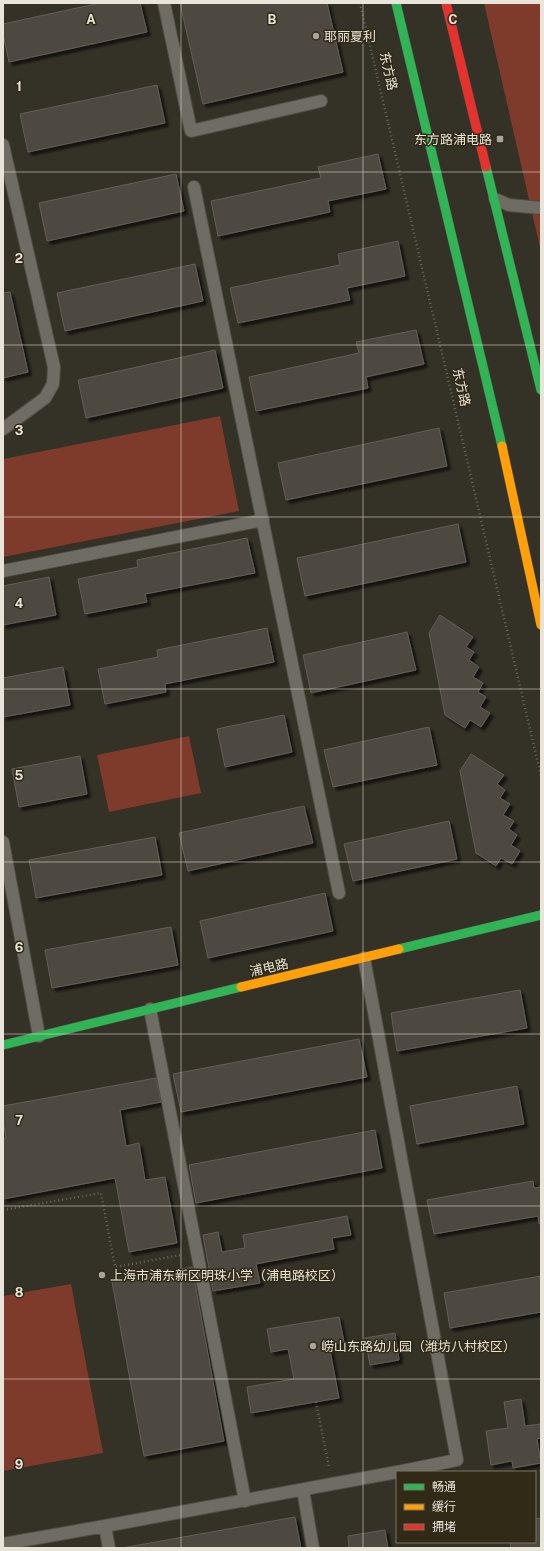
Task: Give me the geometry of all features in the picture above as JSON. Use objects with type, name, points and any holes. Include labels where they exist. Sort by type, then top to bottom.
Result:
[{"type":"main road","name":"东方路","points":[[396,3],[514,494],[541,625]]},
{"type":"main road","points":[[446,3],[541,390]]},
{"type":"main road","name":"浦电路","points":[[3,1045],[541,915]]},
{"type":"lane","points":[[164,3],[192,130],[321,101]]},
{"type":"lane","points":[[3,144],[54,367],[53,384],[44,398],[3,428]]},
{"type":"lane","points":[[194,187],[339,893]]},
{"type":"lane","points":[[494,199],[509,205],[541,208]]},
{"type":"lane","points":[[3,571],[263,520]]},
{"type":"lane","points":[[3,842],[39,1036]]},
{"type":"lane","points":[[364,958],[457,1460],[402,1471]]},
{"type":"lane","points":[[150,1009],[245,1501]]},
{"type":"lane","points":[[3,1544],[396,1472]]},
{"type":"lane","points":[[303,1490],[313,1548]]},
{"type":"lane","points":[[105,1526],[109,1548]]},
{"type":"path","name":"东方路","points":[[360,3],[541,776]]},
{"type":"path","points":[[3,1210],[101,1193],[115,1268],[197,1252]]},
{"type":"path","points":[[316,1402],[332,1485]]},
{"type":"shaded area","points":[[484,3],[541,3],[541,252]]},
{"type":"shaded area","points":[[220,416],[239,511],[3,557],[3,459]]},
{"type":"shaded area","points":[[189,736],[201,793],[109,812],[97,755]]},
{"type":"shaded area","points":[[71,1284],[103,1453],[3,1471],[3,1296]]},
{"type":"building","points":[[100,3],[140,3],[147,32],[9,62],[3,34],[3,24]]},
{"type":"building","points":[[180,3],[327,3],[343,72],[203,104]]},
{"type":"building","points":[[157,85],[165,123],[28,152],[20,114]]},
{"type":"building","points":[[378,154],[386,189],[328,201],[330,212],[218,236],[211,201],[321,178],[318,167]]},
{"type":"building","points":[[176,174],[184,211],[47,241],[39,203]]},
{"type":"building","points":[[398,241],[405,276],[347,288],[350,300],[238,323],[230,288],[340,265],[338,254]]},
{"type":"building","points":[[195,264],[203,301],[65,331],[57,293]]},
{"type":"building","points":[[10,292],[28,372],[3,378],[3,293]]},
{"type":"building","points":[[416,330],[424,364],[366,377],[368,388],[256,411],[249,377],[359,353],[356,342]]},
{"type":"building","points":[[215,350],[223,388],[86,418],[78,380]]},
{"type":"building","points":[[439,428],[447,466],[286,500],[278,463]]},
{"type":"building","points":[[458,524],[466,562],[305,596],[297,558]]},
{"type":"building","points":[[247,538],[255,573],[145,594],[147,602],[85,614],[78,579],[138,567],[137,560]]},
{"type":"building","points":[[49,577],[56,615],[3,625],[3,586]]},
{"type":"building","points":[[440,615],[473,637],[466,647],[474,652],[469,660],[479,667],[473,677],[483,683],[478,692],[486,697],[480,707],[490,713],[481,727],[470,720],[465,728],[445,715],[429,633]]},
{"type":"building","points":[[267,628],[274,662],[165,684],[166,692],[105,704],[98,669],[158,657],[157,650]]},
{"type":"building","points":[[407,632],[416,670],[311,693],[303,655]]},
{"type":"building","points":[[63,667],[70,705],[3,717],[3,678]]},
{"type":"building","points":[[284,715],[292,752],[225,767],[217,729]]},
{"type":"building","points":[[429,727],[437,765],[333,787],[324,750]]},
{"type":"building","points":[[471,754],[504,775],[497,784],[505,790],[500,798],[510,804],[503,815],[514,821],[509,829],[517,835],[511,845],[520,851],[512,864],[501,858],[496,866],[476,853],[460,771]]},
{"type":"building","points":[[80,756],[87,794],[19,807],[12,769]]},
{"type":"building","points":[[304,806],[313,843],[188,871],[179,833]]},
{"type":"building","points":[[449,821],[457,859],[353,881],[344,844]]},
{"type":"building","points":[[155,837],[162,875],[36,898],[29,860]]},
{"type":"building","points":[[325,893],[333,931],[208,958],[200,921]]},
{"type":"building","points":[[171,927],[178,965],[52,988],[45,950]]},
{"type":"building","points":[[520,990],[527,1028],[397,1051],[391,1013]]},
{"type":"building","points":[[359,1039],[367,1077],[181,1112],[173,1074]]},
{"type":"building","points":[[156,1078],[161,1102],[120,1110],[126,1146],[139,1143],[145,1180],[165,1177],[177,1243],[129,1252],[115,1178],[3,1199],[3,1139],[6,1138],[3,1121],[3,1106]]},
{"type":"building","points":[[517,1086],[524,1124],[417,1144],[410,1106]]},
{"type":"building","points":[[375,1130],[382,1168],[196,1203],[189,1165]]},
{"type":"building","points":[[533,1181],[534,1188],[541,1187],[541,1223],[539,1224],[538,1216],[434,1234],[427,1200]]},
{"type":"building","points":[[347,1216],[351,1235],[332,1238],[334,1249],[256,1264],[260,1283],[213,1291],[203,1235],[218,1232],[222,1252],[245,1248],[243,1235]]},
{"type":"building","points":[[192,1267],[224,1441],[144,1456],[112,1282]]},
{"type":"building","points":[[541,1276],[541,1312],[450,1328],[444,1293]]},
{"type":"building","points":[[339,1317],[344,1342],[329,1345],[339,1398],[251,1413],[247,1387],[294,1379],[288,1349],[271,1352],[267,1329]]},
{"type":"building","points":[[395,1333],[399,1360],[370,1365],[365,1338]]},
{"type":"building","points":[[521,1399],[525,1426],[541,1424],[541,1438],[537,1439],[541,1463],[513,1468],[512,1461],[491,1465],[486,1431],[508,1428],[504,1402]]},
{"type":"building","points":[[295,1517],[301,1548],[122,1548]]},
{"type":"building","points":[[541,1518],[541,1548],[511,1548],[510,1543],[536,1543],[536,1519]]},
{"type":"building","points":[[385,1530],[388,1548],[344,1548],[349,1547],[348,1536]]},
{"type":"traffic: fast","points":[[396,3],[502,446]]},
{"type":"traffic: fast","points":[[486,167],[541,390]]},
{"type":"traffic: fast","points":[[399,949],[541,915]]},
{"type":"traffic: fast","points":[[3,1045],[241,987]]},
{"type":"traffic: slow","points":[[502,446],[541,625]]},
{"type":"traffic: slow","points":[[241,987],[399,949]]},
{"type":"traffic: jam","points":[[446,3],[486,167]]},
{"type":"place","name":"耶丽夏利","points":[[316,36]]},
{"type":"place","name":"东方路浦电路","points":[[500,139]]},
{"type":"place","name":"上海市浦东新区明珠小学（浦电路校区）","points":[[102,1275]]},
{"type":"place","name":"崂山东路幼儿园（潍坊八村校区）","points":[[313,1346]]}]
